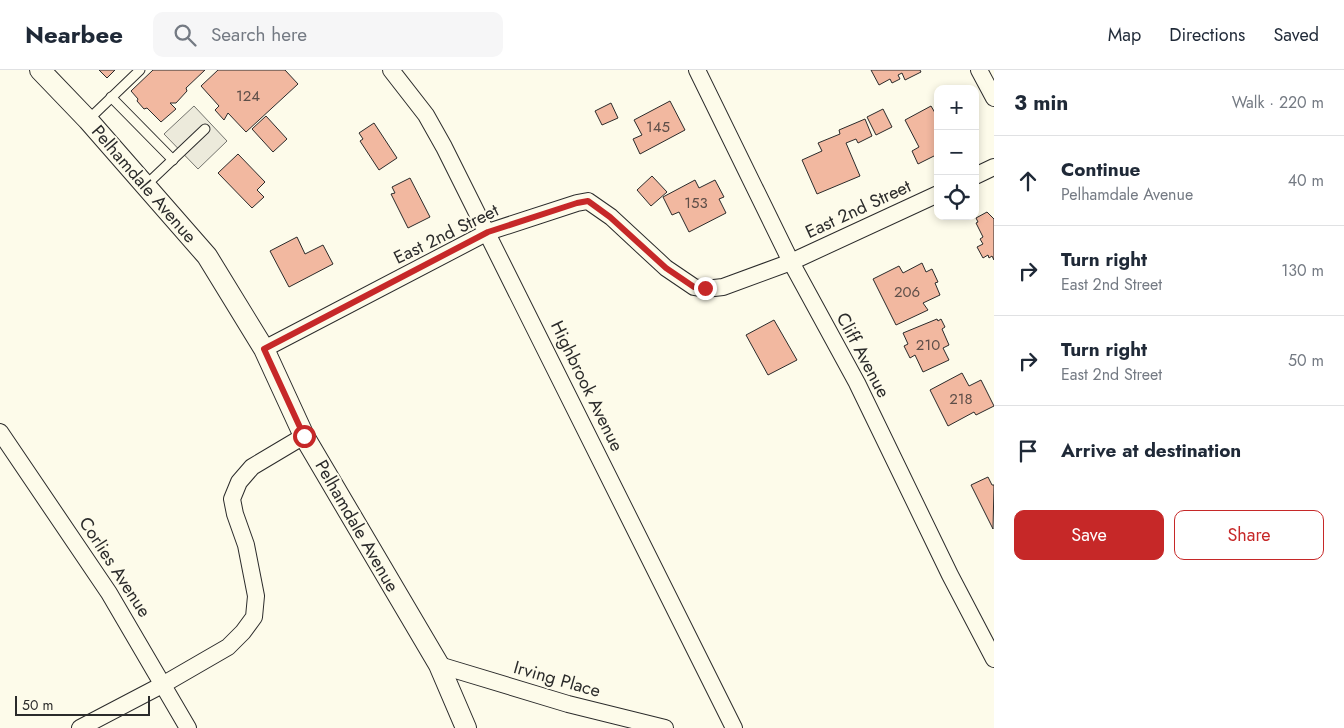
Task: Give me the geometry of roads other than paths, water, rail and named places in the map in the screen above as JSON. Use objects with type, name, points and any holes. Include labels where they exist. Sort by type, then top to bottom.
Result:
[{"type":"street","name":"Pelhamdale Avenue","points":[[40,70],[88,120],[207,256],[264,349],[304,436],[439,665],[466,728]]},
{"type":"street","name":"Highbrook Avenue","points":[[391,70],[426,115],[444,147],[734,728]]},
{"type":"street","name":"Cliff Avenue","points":[[697,70],[791,262],[857,384],[950,575],[994,659]]},
{"type":"street","points":[[979,70],[994,98]]},
{"type":"street","points":[[977,175],[994,166]]},
{"type":"street","name":"East 2nd Street","points":[[264,349],[488,232],[577,203],[588,201],[610,217],[666,268],[694,287],[705,288],[723,287],[791,262],[934,196]]},
{"type":"street","name":"Corlies Avenue","points":[[0,432],[109,593],[164,684],[188,728]]},
{"type":"street","points":[[80,728],[164,684],[228,647],[243,632],[254,617],[256,596],[246,545],[232,499],[239,482],[252,467],[304,436]]},
{"type":"street","name":"Irving Place","points":[[439,665],[568,704],[665,728]]},
{"type":"lane","points":[[88,120],[140,70]]},
{"type":"lane","points":[[111,98],[172,160]]},
{"type":"lane","points":[[145,186],[205,129]]}]
